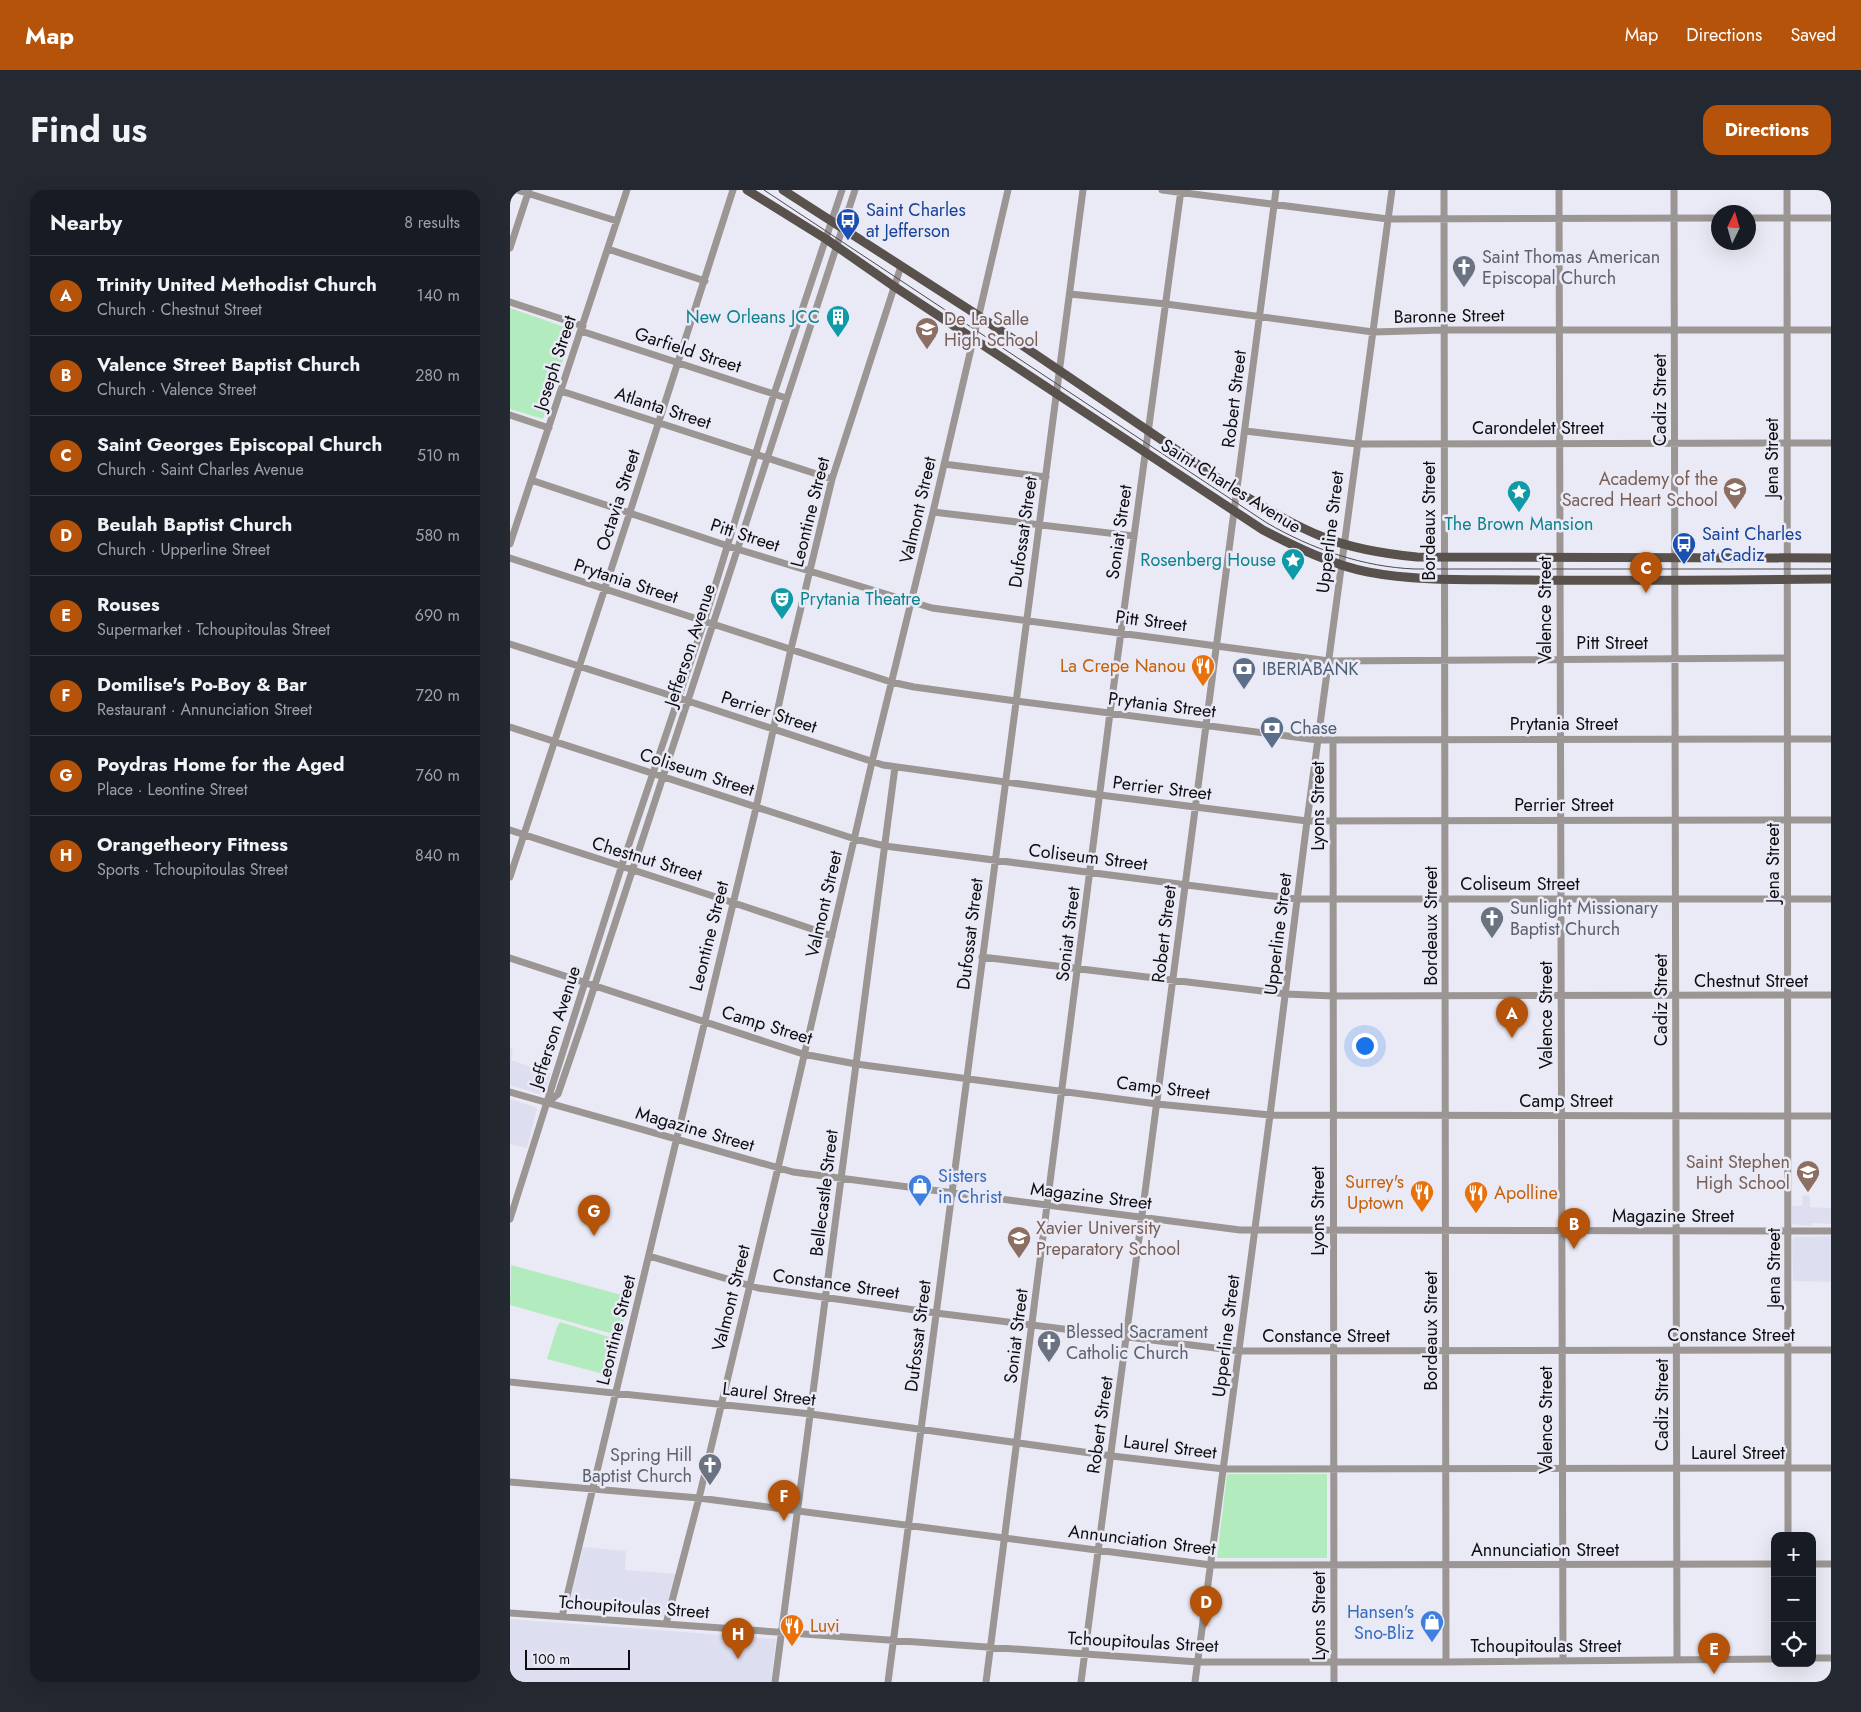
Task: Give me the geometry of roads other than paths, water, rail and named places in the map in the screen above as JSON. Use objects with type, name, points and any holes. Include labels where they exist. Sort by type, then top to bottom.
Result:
[{"type":"main road","name":"Saint Charles Avenue","points":[[747,190],[826,239],[895,287],[1235,511],[1285,541],[1341,565],[1369,572],[1444,579],[1831,579]]},
{"type":"main road","name":"Saint Charles Avenue","points":[[783,190],[979,316],[1237,491],[1323,538],[1393,555],[1444,558],[1831,558]]},
{"type":"street","points":[[517,190],[529,192],[617,222]]},
{"type":"street","name":"Joseph Street","points":[[510,544],[512,531],[549,428],[627,190]]},
{"type":"street","name":"Octavia Street","points":[[510,876],[630,512],[733,190]]},
{"type":"street","name":"Jefferson Avenue","points":[[510,1216],[622,866],[704,622],[774,394],[842,190]]},
{"type":"street","name":"Jefferson Avenue","points":[[547,1103],[558,1094],[595,984],[854,190]]},
{"type":"street","name":"Valmont Street","points":[[666,1624],[699,1498],[778,1168],[803,1054],[1008,190]]},
{"type":"street","name":"Dufossat Street","points":[[888,1682],[1083,190]]},
{"type":"street","points":[[1162,190],[1388,219],[1711,218]]},
{"type":"street","name":"Robert Street","points":[[1081,1682],[1276,190]]},
{"type":"street","name":"Upperline Street","points":[[1195,1682],[1286,994],[1296,899],[1392,190]]},
{"type":"street","name":"Bordeaux Street","points":[[1444,190],[1446,1662]]},
{"type":"street","name":"Valence Street","points":[[1559,190],[1562,1660]]},
{"type":"street","name":"Cadiz Street","points":[[1674,190],[1677,1660]]},
{"type":"street","name":"Jena Street","points":[[1787,190],[1788,1532]]},
{"type":"street","name":"Soniat Street","points":[[986,1682],[1110,713],[1180,191]]},
{"type":"street","points":[[510,248],[529,192]]},
{"type":"street","points":[[1756,218],[1831,218]]},
{"type":"street","points":[[608,249],[705,281]]},
{"type":"street","name":"Leontine Street","points":[[562,1617],[756,808],[832,479],[901,266]]},
{"type":"street","name":"Baronne Street","points":[[1070,294],[1166,304],[1373,332],[1444,330],[1831,330]]},
{"type":"street","name":"Garfield Street","points":[[510,302],[582,329],[786,398]]},
{"type":"street","name":"Atlanta Street","points":[[561,391],[766,458]]},
{"type":"street","points":[[510,415],[549,428]]},
{"type":"street","name":"Carondelet Street","points":[[1245,431],[1357,444],[1831,443]]},
{"type":"street","points":[[766,458],[832,479]]},
{"type":"street","points":[[944,464],[1046,477]]},
{"type":"street","name":"Pitt Street","points":[[531,480],[737,549],[932,608],[1329,661],[1787,658]]},
{"type":"street","points":[[933,512],[1134,536]]},
{"type":"street","name":"Prytania Street","points":[[510,558],[891,682],[1016,701],[1318,740],[1831,739]]},
{"type":"street","name":"Perrier Street","points":[[510,644],[774,728],[872,762],[895,767],[1100,795],[1307,821],[1831,820]]},
{"type":"street","name":"Coliseum Street","points":[[510,727],[855,839],[884,846],[1091,873],[1296,899],[1831,899]]},
{"type":"street","name":"Lyons Street","points":[[1333,740],[1334,1682]]},
{"type":"street","name":"Bellecastle Street","points":[[775,1682],[895,767]]},
{"type":"street","name":"Chestnut Street","points":[[510,830],[832,936]]},
{"type":"street","name":"Chestnut Street","points":[[982,957],[1286,994],[1333,996],[1831,996]]},
{"type":"street","name":"Camp Street","points":[[510,958],[595,984],[803,1054],[856,1064],[1157,1104],[1270,1115],[1831,1116]]},
{"type":"street","name":"Magazine Street","points":[[510,1092],[778,1168],[841,1179],[951,1194],[1254,1231],[1831,1231]]},
{"type":"street","name":"Constance Street","points":[[649,1256],[749,1286],[936,1313],[1239,1351],[1831,1350]]},
{"type":"street","name":"Laurel Street","points":[[510,1382],[811,1414],[1112,1456],[1224,1469],[1831,1468]]},
{"type":"street","name":"Annunciation Street","points":[[510,1482],[699,1498],[1211,1565],[1771,1564]]},
{"type":"street","points":[[1816,1564],[1831,1564]]},
{"type":"street","name":"Tchoupitoulas Street","points":[[510,1613],[1198,1662],[1446,1662],[1771,1658]]},
{"type":"street","points":[[1816,1658],[1831,1658]]},
{"type":"tram line","points":[[764,190],[1267,523],[1302,541],[1338,555],[1376,565],[1415,569],[1831,569]]},
{"type":"place","name":"Saint Charles at Jefferson","points":[[848,241]]},
{"type":"place","name":"Saint Thomas American Episcopal Church","points":[[1464,288]]},
{"type":"place","name":"New Orleans JCC","points":[[838,338]]},
{"type":"place","name":"De La Salle High School","points":[[927,350]]},
{"type":"place","name":"Academy of the Sacred Heart School","points":[[1735,510]]},
{"type":"place","name":"The Brown Mansion","points":[[1519,513]]},
{"type":"place","name":"Saint Charles at Cadiz","points":[[1684,565]]},
{"type":"place","name":"Rosenberg House","points":[[1293,581]]},
{"type":"place","name":"Saint Georges Episcopal Church","points":[[1646,593]]},
{"type":"place","name":"Prytania Theatre","points":[[782,620]]},
{"type":"place","name":"La Crepe Nanou","points":[[1203,687]]},
{"type":"place","name":"IBERIABANK","points":[[1244,690]]},
{"type":"place","name":"Chase","points":[[1272,749]]},
{"type":"place","name":"Sunlight Missionary Baptist Church","points":[[1492,939]]},
{"type":"place","name":"Trinity United Methodist Church","points":[[1512,1038]]},
{"type":"place","name":"Saint Stephen High School","points":[[1808,1193]]},
{"type":"place","name":"Sisters in Christ","points":[[920,1207]]},
{"type":"place","name":"Surrey's Uptown","points":[[1422,1213]]},
{"type":"place","name":"Apolline","points":[[1476,1214]]},
{"type":"place","name":"Poydras Home for the Aged","points":[[594,1236]]},
{"type":"place","name":"Valence Street Baptist Church","points":[[1574,1249]]},
{"type":"place","name":"Xavier University Preparatory School","points":[[1019,1259]]},
{"type":"place","name":"Blessed Sacrament Catholic Church","points":[[1049,1363]]},
{"type":"place","name":"Spring Hill Baptist Church","points":[[710,1486]]},
{"type":"place","name":"Domilise's Po-Boy & Bar","points":[[784,1521]]},
{"type":"place","name":"Beulah Baptist Church","points":[[1206,1627]]},
{"type":"place","name":"Hansen's Sno-Bliz","points":[[1432,1643]]},
{"type":"place","name":"Luvi","points":[[792,1647]]},
{"type":"place","name":"Orangetheory Fitness","points":[[738,1659]]},
{"type":"place","name":"Rouses","points":[[1714,1674]]}]
